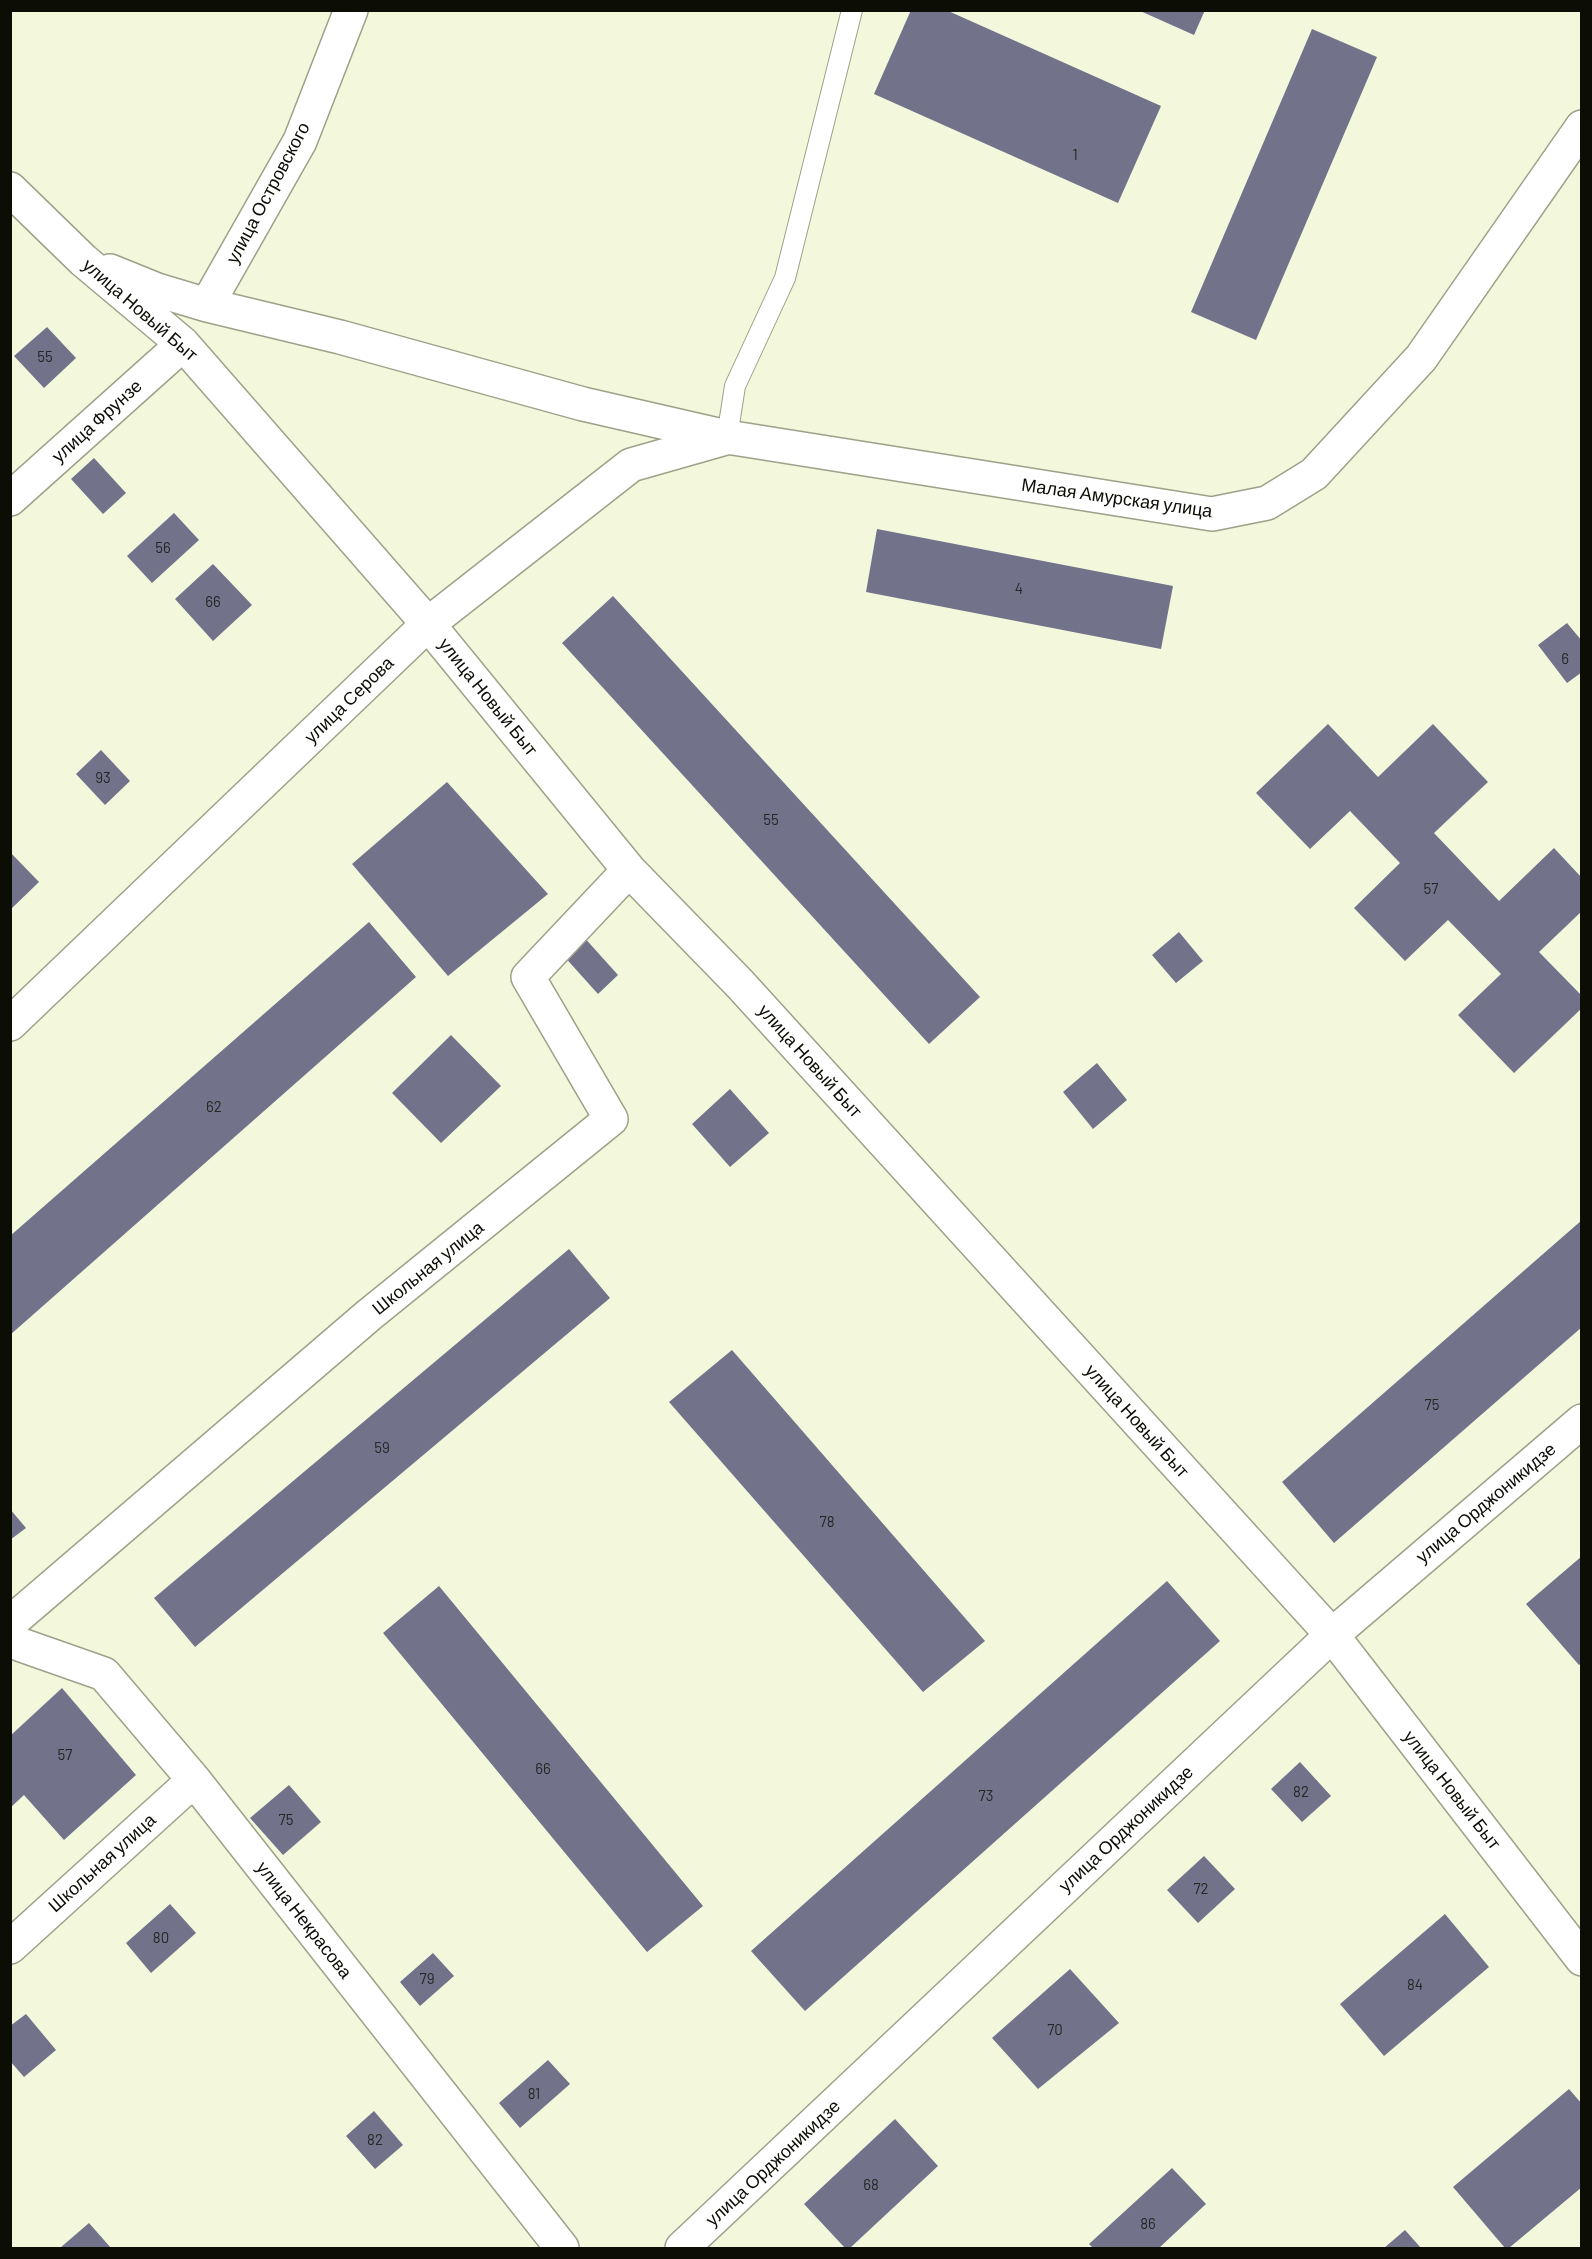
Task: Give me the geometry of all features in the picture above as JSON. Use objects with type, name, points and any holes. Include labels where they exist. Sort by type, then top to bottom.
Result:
[{"type":"street","name":"улица Островского","points":[[207,305],[300,141],[351,10]]},
{"type":"street","name":"Малая Амурская улица","points":[[83,260],[157,290],[207,305],[340,337],[583,404],[727,438],[1212,514],[1267,503],[1314,474],[1421,358],[1581,127]]},
{"type":"street","name":"улица Новый Быт","points":[[10,189],[83,260],[183,344],[428,624],[629,870],[740,984],[1332,1635],[1581,1959]]},
{"type":"street","name":"улица Фрунзе","points":[[10,499],[183,344]]},
{"type":"street","name":"улица Серова","points":[[10,1024],[428,624],[632,465],[727,438]]},
{"type":"street","name":"Школьная улица","points":[[10,1623],[369,1315],[611,1119],[528,977],[629,870]]},
{"type":"street","name":"улица Орджоникидзе","points":[[682,2248],[1332,1635],[1581,1422]]},
{"type":"street","name":"улица Некрасова","points":[[10,1641],[104,1674],[194,1780],[562,2248]]},
{"type":"street","name":"Школьная улица","points":[[10,1947],[194,1780]]},
{"type":"lane","points":[[727,438],[735,386],[785,279],[852,10]]},
{"type":"building","points":[[911,10],[946,10],[1161,106],[1118,203],[874,94]]},
{"type":"building","points":[[1138,10],[1205,10],[1194,35]]},
{"type":"building","points":[[1312,29],[1377,57],[1256,340],[1191,312]]},
{"type":"building","points":[[47,327],[76,358],[44,388],[14,356]]},
{"type":"building","points":[[94,458],[126,493],[103,514],[71,479]]},
{"type":"building","points":[[174,513],[199,540],[152,583],[127,556]]},
{"type":"building","points":[[877,529],[1173,586],[1161,649],[866,592]]},
{"type":"building","points":[[213,564],[252,605],[213,641],[175,599]]},
{"type":"building","points":[[613,596],[980,997],[929,1044],[562,643]]},
{"type":"building","points":[[1567,623],[1582,641],[1582,672],[1567,683],[1538,645]]},
{"type":"building","points":[[1328,724],[1378,777],[1433,724],[1488,782],[1434,833],[1499,901],[1554,848],[1582,878],[1582,911],[1539,952],[1582,996],[1582,1008],[1514,1073],[1458,1015],[1501,974],[1448,920],[1405,961],[1354,908],[1400,863],[1350,811],[1310,849],[1256,793]]},
{"type":"building","points":[[101,750],[130,781],[105,805],[76,774]]},
{"type":"building","points":[[447,782],[548,894],[448,976],[352,864]]},
{"type":"building","points":[[10,852],[39,882],[10,910]]},
{"type":"building","points":[[369,922],[416,977],[10,1335],[10,1236]]},
{"type":"building","points":[[1179,932],[1203,961],[1176,983],[1152,955]]},
{"type":"building","points":[[582,935],[618,975],[598,994],[562,954]]},
{"type":"building","points":[[451,1035],[501,1086],[441,1143],[392,1093]]},
{"type":"building","points":[[1097,1063],[1127,1100],[1093,1129],[1063,1092]]},
{"type":"building","points":[[730,1089],[769,1133],[730,1167],[692,1124]]},
{"type":"building","points":[[1582,1220],[1582,1327],[1334,1543],[1282,1482]]},
{"type":"building","points":[[569,1249],[610,1298],[195,1647],[154,1598]]},
{"type":"building","points":[[732,1350],[985,1641],[923,1692],[669,1402]]},
{"type":"building","points":[[10,1509],[26,1528],[10,1540]]},
{"type":"building","points":[[1582,1556],[1582,1663],[1579,1665],[1526,1604]]},
{"type":"building","points":[[1167,1581],[1220,1641],[805,2011],[751,1951]]},
{"type":"building","points":[[439,1586],[703,1906],[647,1952],[383,1633]]},
{"type":"building","points":[[62,1688],[136,1775],[64,1840],[24,1795],[10,1808],[10,1736]]},
{"type":"building","points":[[1300,1762],[1331,1796],[1302,1822],[1271,1789]]},
{"type":"building","points":[[289,1785],[321,1822],[283,1855],[250,1818]]},
{"type":"building","points":[[1204,1856],[1235,1889],[1198,1923],[1167,1890]]},
{"type":"building","points":[[170,1904],[196,1933],[151,1973],[126,1943]]},
{"type":"building","points":[[1445,1914],[1489,1967],[1384,2056],[1340,2004]]},
{"type":"building","points":[[433,1953],[454,1976],[420,2006],[400,1982]]},
{"type":"building","points":[[1070,1969],[1119,2023],[1038,2089],[992,2038]]},
{"type":"building","points":[[26,2014],[56,2050],[24,2077],[10,2061],[10,2026]]},
{"type":"building","points":[[548,2060],[570,2084],[520,2128],[499,2103]]},
{"type":"building","points":[[1569,2089],[1582,2104],[1582,2187],[1509,2248],[1505,2248],[1453,2187]]},
{"type":"building","points":[[374,2111],[403,2145],[375,2169],[346,2136]]},
{"type":"building","points":[[895,2119],[938,2166],[850,2248],[845,2248],[804,2204]]},
{"type":"building","points":[[1172,2168],[1206,2204],[1159,2248],[1093,2248],[1089,2244]]},
{"type":"building","points":[[89,2223],[111,2248],[60,2248]]},
{"type":"building","points":[[1405,2230],[1421,2248],[1384,2248]]}]
